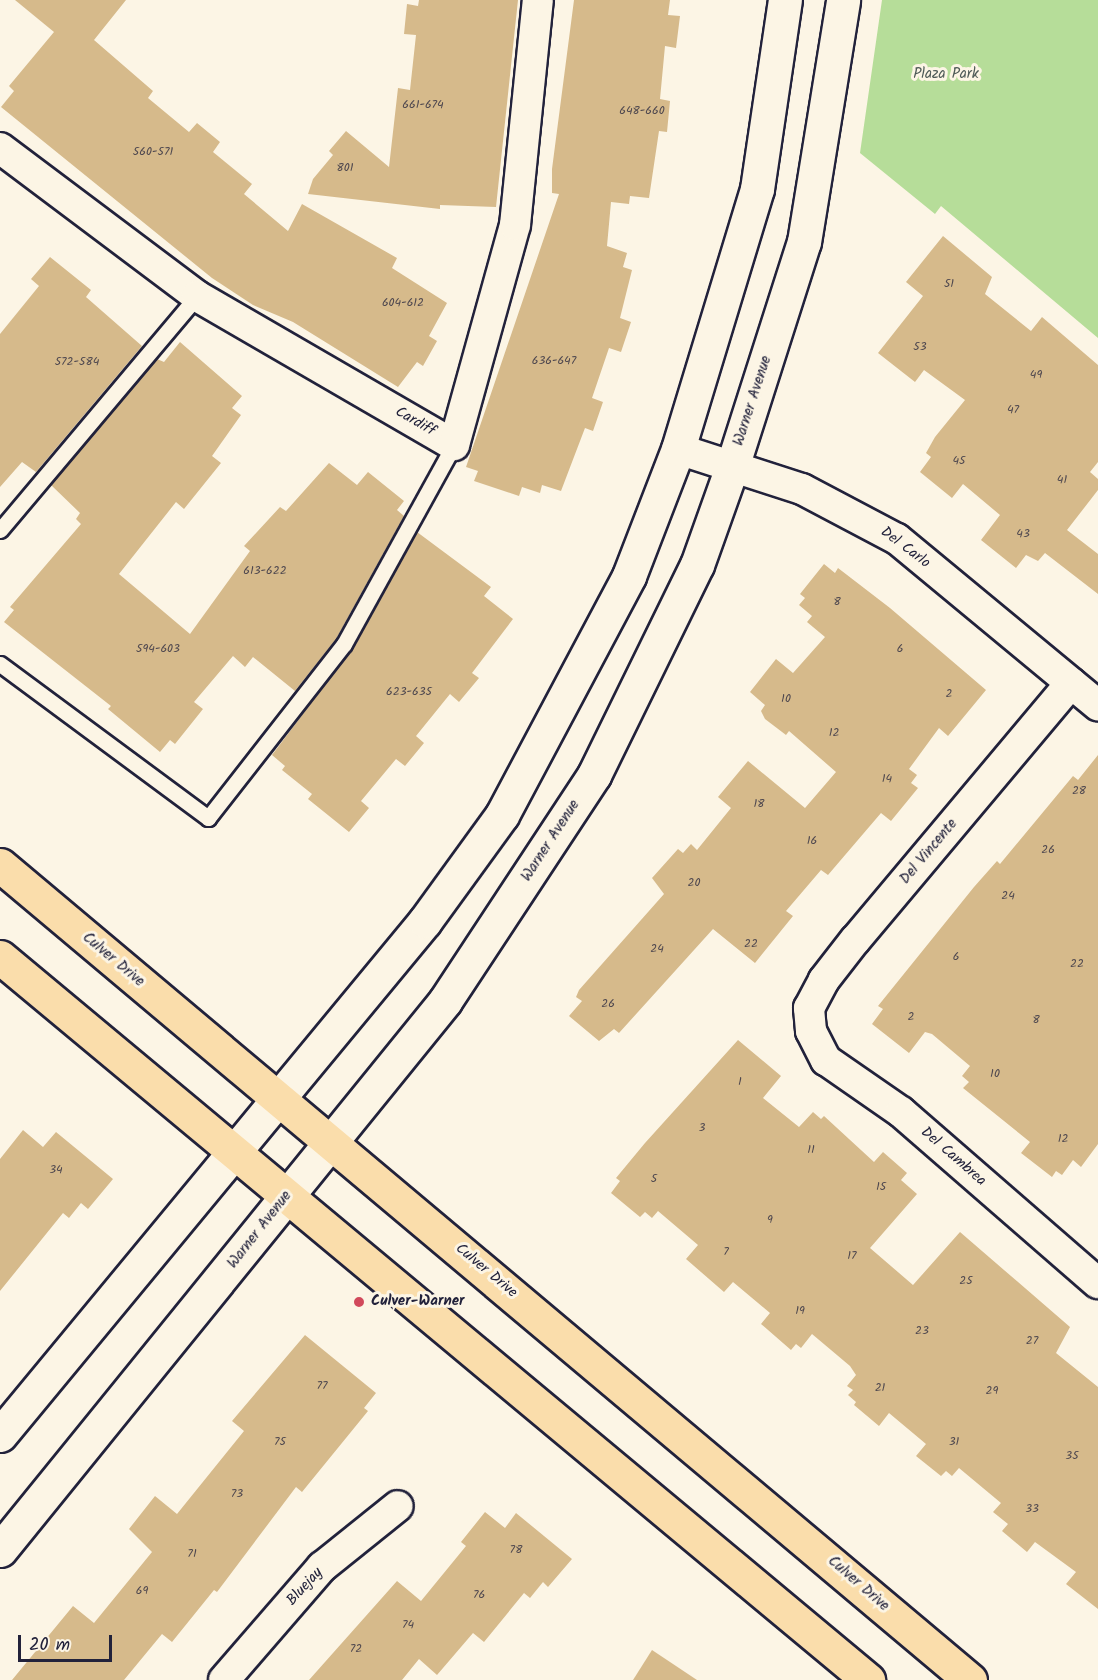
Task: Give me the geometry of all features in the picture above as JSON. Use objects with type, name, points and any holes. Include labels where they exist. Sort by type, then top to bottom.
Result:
[{"type":"main road","name":"Culver Drive","points":[[0,865],[970,1680]]},
{"type":"main road","points":[[0,957],[868,1680]]},
{"type":"street","name":"Cardiff","points":[[0,148],[197,296],[454,445],[515,225],[538,0]]},
{"type":"street","points":[[0,1435],[277,1096],[425,921],[502,815],[629,576],[678,448],[757,189],[785,0]]},
{"type":"street","name":"Warner Avenue","points":[[0,1550],[445,1001],[594,775],[697,565],[733,464],[804,242],[843,0]]},
{"type":"street","name":"Del Carlo","points":[[678,448],[733,464],[843,507],[897,538],[1098,705]]},
{"type":"street","name":"Del Vincente","points":[[811,1031],[809,1008],[824,980],[1071,683]]},
{"type":"street","name":"Del Cambrea","points":[[811,1031],[826,1060],[902,1112],[1098,1283]]},
{"type":"street","name":"Bluejay","points":[[224,1680],[322,1567],[398,1506]]},
{"type":"lane","points":[[0,530],[197,296]]},
{"type":"lane","points":[[0,664],[208,818],[344,644],[454,445]]},
{"type":"green space","name":"Plaza Park","points":[[882,0],[1098,0],[1098,338],[941,206],[935,214],[860,153]]},
{"type":"building","points":[[15,0],[126,0],[94,40],[153,91],[148,98],[189,132],[197,123],[220,142],[213,152],[252,184],[244,194],[288,231],[302,204],[397,258],[392,268],[447,303],[429,336],[437,341],[423,366],[417,362],[398,387],[293,322],[253,305],[212,278],[1,107],[14,91],[9,86],[54,32]]},
{"type":"building","points":[[419,0],[518,0],[496,207],[440,205],[440,209],[308,194],[313,179],[333,155],[329,151],[346,131],[389,167],[398,88],[410,90],[416,35],[404,34],[407,4],[418,6]]},
{"type":"building","points":[[574,0],[670,0],[668,15],[680,16],[676,48],[665,46],[660,99],[670,101],[667,132],[659,131],[649,198],[630,196],[629,204],[611,202],[607,246],[627,253],[623,267],[632,270],[620,318],[631,322],[621,352],[609,348],[592,398],[603,402],[593,431],[585,428],[561,491],[542,485],[540,493],[522,487],[519,496],[474,481],[478,471],[466,467],[559,194],[552,193],[552,169]]},
{"type":"building","points":[[943,236],[992,277],[985,294],[1031,331],[1042,317],[1098,365],[1098,462],[1090,472],[1098,479],[1098,490],[1067,530],[1098,554],[1098,594],[1045,553],[1038,561],[1026,555],[1016,568],[981,540],[1000,515],[963,484],[952,498],[920,472],[931,457],[926,453],[935,437],[965,400],[924,370],[915,382],[878,353],[923,296],[906,282]]},
{"type":"building","points":[[50,257],[91,290],[86,297],[142,346],[36,472],[22,462],[0,487],[0,334],[39,286],[31,279]]},
{"type":"building","points":[[180,342],[242,396],[232,408],[241,415],[212,456],[221,463],[184,509],[176,502],[119,574],[190,634],[250,551],[244,546],[280,507],[286,511],[329,463],[357,485],[368,472],[404,501],[397,510],[404,516],[336,639],[295,691],[253,657],[245,667],[233,656],[194,702],[203,709],[175,744],[170,740],[160,752],[108,709],[111,706],[4,622],[14,610],[10,607],[81,524],[76,519],[80,513],[51,485],[157,359],[164,362]]},
{"type":"building","points":[[417,532],[491,587],[484,596],[513,619],[472,673],[479,678],[459,702],[450,694],[416,736],[424,743],[405,766],[396,759],[361,801],[369,808],[349,832],[308,799],[312,794],[282,770],[285,766],[272,755],[352,649]]},
{"type":"building","points":[[824,564],[835,573],[838,568],[890,608],[986,690],[948,736],[939,728],[909,769],[917,775],[911,783],[918,788],[891,821],[881,813],[828,875],[821,870],[786,911],[793,916],[755,963],[713,929],[619,1033],[614,1029],[599,1041],[569,1016],[582,1001],[576,997],[579,990],[664,894],[652,878],[678,849],[683,853],[691,844],[697,850],[731,808],[718,797],[748,761],[805,808],[836,772],[789,731],[786,735],[765,719],[761,711],[765,705],[750,692],[776,659],[793,673],[825,637],[807,622],[812,616],[799,605],[805,598],[800,594]]},
{"type":"building","points":[[1098,755],[1098,1144],[1081,1167],[1073,1160],[1062,1175],[1056,1171],[1052,1177],[1021,1153],[1030,1142],[963,1088],[969,1082],[962,1076],[970,1066],[932,1034],[925,1032],[909,1053],[872,1024],[883,1009],[878,1006],[974,887],[997,861],[1000,864],[1073,776],[1078,780]]},
{"type":"building","points":[[738,1040],[781,1076],[763,1098],[799,1127],[813,1112],[821,1119],[824,1116],[874,1162],[883,1152],[907,1173],[901,1180],[917,1194],[870,1248],[913,1285],[960,1232],[1070,1327],[1056,1353],[1098,1387],[1098,1609],[1066,1584],[1076,1572],[1035,1542],[1027,1552],[1002,1531],[1008,1524],[993,1512],[1001,1503],[959,1468],[952,1476],[946,1471],[941,1476],[916,1456],[926,1444],[889,1413],[879,1426],[854,1405],[856,1402],[848,1395],[853,1390],[847,1386],[856,1375],[850,1366],[812,1334],[801,1348],[796,1344],[791,1350],[761,1324],[770,1313],[733,1282],[724,1292],[686,1259],[698,1245],[658,1211],[652,1218],[645,1212],[640,1217],[611,1193],[620,1181],[616,1178],[645,1143]]},
{"type":"building","points":[[23,1130],[43,1147],[56,1132],[113,1179],[88,1209],[81,1203],[69,1218],[63,1213],[0,1291],[0,1159]]},
{"type":"building","points":[[305,1335],[376,1393],[364,1408],[368,1411],[302,1492],[296,1487],[217,1592],[214,1590],[172,1642],[162,1634],[124,1680],[12,1680],[73,1606],[94,1623],[152,1552],[129,1529],[155,1496],[177,1514],[244,1431],[232,1421]]},
{"type":"building","points":[[485,1512],[505,1528],[516,1513],[572,1559],[548,1587],[543,1582],[530,1598],[524,1593],[484,1642],[473,1633],[437,1675],[419,1659],[402,1680],[309,1680],[397,1581],[421,1601],[466,1546],[461,1542]]},
{"type":"building","points":[[652,1650],[697,1680],[633,1680]]},
{"type":"place","name":"Culver-Warner","points":[[359,1302]]}]
